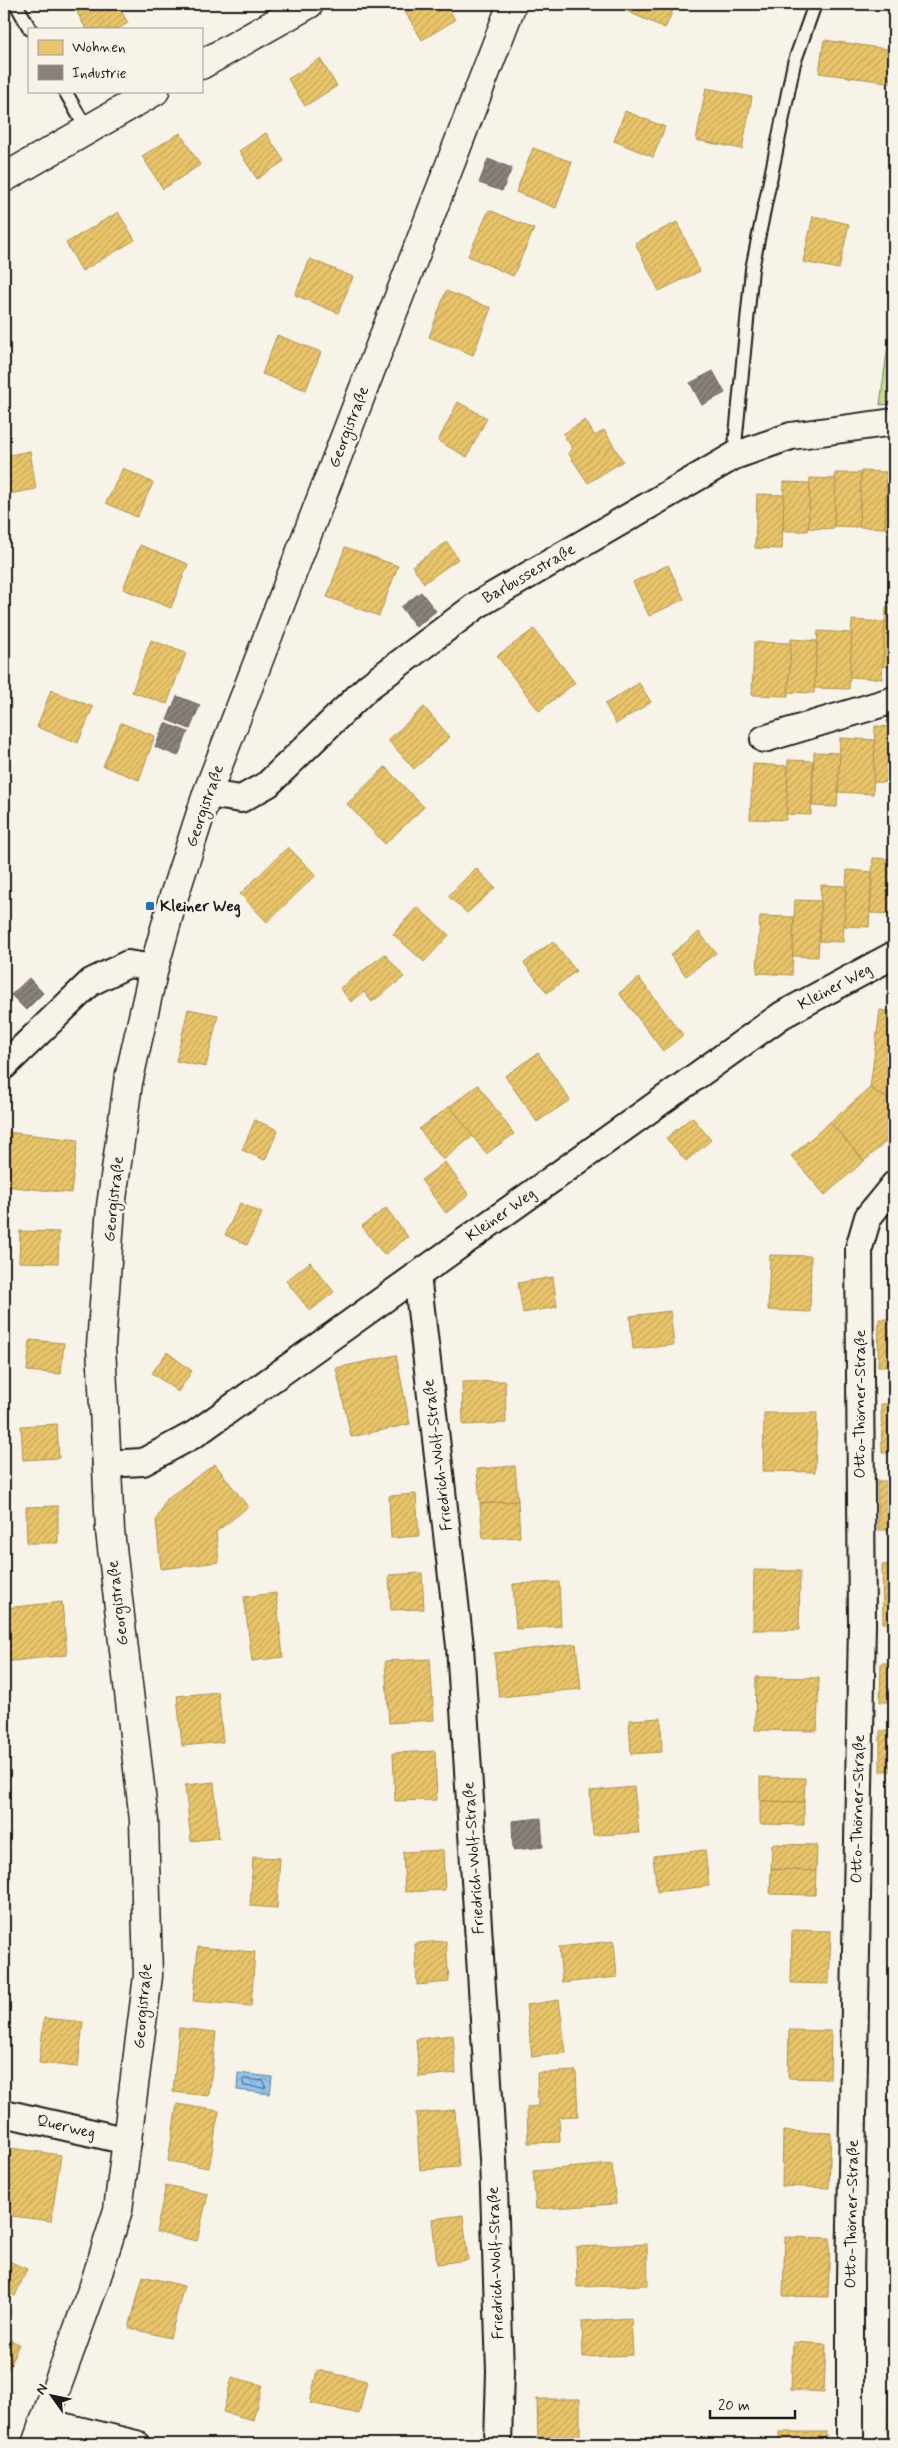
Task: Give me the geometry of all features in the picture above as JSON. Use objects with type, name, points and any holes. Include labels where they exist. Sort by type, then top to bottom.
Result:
[{"type":"street","points":[[202,64],[309,4]]},
{"type":"street","name":"Georgistraße","points":[[41,2433],[95,2282],[118,2210],[148,1976],[144,1820],[112,1550],[101,1346],[111,1206],[128,1083],[154,968],[174,896],[207,794],[512,4]]},
{"type":"street","points":[[4,178],[153,92]]},
{"type":"street","name":"Barbussestraße","points":[[207,794],[241,799],[268,784],[368,687],[477,605],[734,456],[791,436],[894,422]]},
{"type":"street","points":[[764,740],[894,700]]},
{"type":"street","name":"Kleiner Weg","points":[[106,1464],[143,1462],[194,1434],[782,1015],[894,955]]},
{"type":"street","points":[[4,1066],[92,982],[128,964],[154,968]]},
{"type":"street","name":"Otto-Thörner-Straße","points":[[850,2444],[851,2249],[862,1624],[859,1248],[868,1216],[894,1185]]},
{"type":"street","name":"Friedrich-Wolf-Straße","points":[[417,1274],[460,1646],[493,2159],[500,2370],[498,2444]]},
{"type":"street","name":"Querweg","points":[[4,2113],[128,2141]]},
{"type":"street","points":[[41,2433],[136,2444]]},
{"type":"lane","points":[[16,4],[29,28]]},
{"type":"lane","points":[[734,456],[752,269],[794,63],[815,4]]},
{"type":"lane","points":[[67,92],[87,130]]},
{"type":"green space","points":[[894,300],[894,404],[880,405]]},
{"type":"water","points":[[238,2073],[272,2077],[270,2094],[237,2090]]},
{"type":"building: Wohnen","points":[[87,4],[117,4],[128,23],[120,28],[85,28],[76,10]]},
{"type":"building: Wohnen","points":[[415,4],[446,4],[455,20],[422,40],[404,10]]},
{"type":"building: Wohnen","points":[[610,4],[676,4],[665,28]]},
{"type":"building: Wohnen","points":[[824,40],[894,50],[894,83],[819,73]]},
{"type":"building: Wohnen","points":[[320,59],[337,86],[305,106],[288,79]]},
{"type":"building: Wohnen","points":[[706,88],[752,97],[742,149],[696,140]]},
{"type":"building: Wohnen","points":[[625,111],[665,127],[653,157],[614,141]]},
{"type":"building: Wohnen","points":[[180,133],[200,165],[163,189],[142,156]]},
{"type":"building: Wohnen","points":[[266,133],[284,161],[257,179],[239,151]]},
{"type":"building: Wohnen","points":[[533,148],[572,162],[556,208],[516,192]]},
{"type":"building: Wohnen","points":[[489,210],[534,229],[513,276],[468,256]]},
{"type":"building: Wohnen","points":[[118,212],[135,240],[82,271],[66,243]]},
{"type":"building: Wohnen","points":[[813,216],[849,224],[839,269],[803,262]]},
{"type":"building: Wohnen","points":[[677,222],[700,271],[659,291],[635,243]]},
{"type":"building: Wohnen","points":[[310,259],[353,277],[338,313],[295,295]]},
{"type":"building: Wohnen","points":[[446,291],[491,308],[473,355],[429,337]]},
{"type":"building: Wohnen","points":[[277,335],[321,352],[306,390],[262,374]]},
{"type":"building: Wohnen","points":[[458,402],[487,418],[467,457],[438,441]]},
{"type":"building: Wohnen","points":[[585,420],[595,436],[604,430],[623,461],[588,483],[568,453],[573,449],[563,434]]},
{"type":"building: Wohnen","points":[[30,451],[36,489],[4,495],[4,456]]},
{"type":"building: Wohnen","points":[[123,468],[153,483],[137,517],[106,503]]},
{"type":"building: Wohnen","points":[[861,471],[887,472],[885,528],[859,527]]},
{"type":"building: Wohnen","points":[[887,472],[894,472],[894,528],[885,528]]},
{"type":"building: Wohnen","points":[[835,473],[861,473],[859,527],[834,526]]},
{"type":"building: Wohnen","points":[[810,478],[836,479],[834,529],[808,528]]},
{"type":"building: Wohnen","points":[[784,482],[810,483],[808,531],[783,531]]},
{"type":"building: Wohnen","points":[[757,494],[784,495],[782,549],[755,548]]},
{"type":"building: Wohnen","points":[[447,542],[458,559],[424,583],[412,566]]},
{"type":"building: Wohnen","points":[[140,545],[188,564],[171,608],[123,589]]},
{"type":"building: Wohnen","points":[[345,547],[398,566],[379,616],[327,597]]},
{"type":"building: Wohnen","points":[[668,565],[684,599],[649,616],[633,582]]},
{"type":"building: Wohnen","points":[[886,607],[894,608],[894,667],[882,666]]},
{"type":"building: Wohnen","points":[[852,620],[885,622],[882,679],[849,677]]},
{"type":"building: Wohnen","points":[[534,629],[575,683],[539,711],[497,656]]},
{"type":"building: Wohnen","points":[[818,631],[852,633],[849,689],[814,688]]},
{"type":"building: Wohnen","points":[[791,639],[817,641],[814,693],[788,692]]},
{"type":"building: Wohnen","points":[[151,640],[186,653],[167,704],[132,692]]},
{"type":"building: Wohnen","points":[[754,642],[791,643],[788,696],[752,695]]},
{"type":"building: Wohnen","points":[[639,683],[651,702],[616,724],[605,704]]},
{"type":"building: Wohnen","points":[[51,690],[93,707],[78,743],[37,727]]},
{"type":"building: Wohnen","points":[[424,707],[450,737],[414,769],[388,740]]},
{"type":"building: Wohnen","points":[[121,723],[155,736],[139,780],[103,766]]},
{"type":"building: Wohnen","points":[[875,726],[894,727],[894,783],[873,782]]},
{"type":"building: Wohnen","points":[[840,738],[875,740],[873,794],[838,792]]},
{"type":"building: Wohnen","points":[[814,752],[840,753],[837,807],[812,806]]},
{"type":"building: Wohnen","points":[[788,760],[813,761],[811,815],[786,814]]},
{"type":"building: Wohnen","points":[[753,764],[788,766],[786,820],[750,819]]},
{"type":"building: Wohnen","points":[[385,767],[424,807],[385,844],[347,804]]},
{"type":"building: Wohnen","points":[[288,847],[316,875],[267,922],[240,894]]},
{"type":"building: Wohnen","points":[[873,858],[894,859],[894,914],[870,913]]},
{"type":"building: Wohnen","points":[[476,868],[495,888],[467,913],[448,896]]},
{"type":"building: Wohnen","points":[[847,870],[872,872],[869,927],[844,926]]},
{"type":"building: Wohnen","points":[[821,885],[846,886],[843,942],[819,941]]},
{"type":"building: Wohnen","points":[[795,900],[821,901],[818,957],[792,956]]},
{"type":"building: Wohnen","points":[[417,907],[449,935],[424,962],[393,934]]},
{"type":"building: Wohnen","points":[[760,916],[794,917],[792,975],[757,973]]},
{"type":"building: Wohnen","points":[[699,932],[716,953],[686,976],[670,955]]},
{"type":"building: Wohnen","points":[[553,941],[576,971],[547,993],[524,963]]},
{"type":"building: Wohnen","points":[[385,954],[404,977],[372,1002],[364,992],[351,1002],[340,988]]},
{"type":"building: Wohnen","points":[[639,978],[683,1035],[663,1051],[619,993]]},
{"type":"building: Wohnen","points":[[188,1009],[218,1015],[206,1067],[176,1061]]},
{"type":"building: Wohnen","points":[[880,1010],[894,1012],[894,1103],[870,1088]]},
{"type":"building: Wohnen","points":[[538,1053],[570,1100],[537,1122],[505,1076]]},
{"type":"building: Wohnen","points":[[478,1085],[514,1134],[486,1154],[450,1106]]},
{"type":"building: Wohnen","points":[[870,1088],[894,1103],[894,1135],[864,1161],[830,1122]]},
{"type":"building: Wohnen","points":[[450,1106],[473,1136],[443,1160],[419,1129]]},
{"type":"building: Wohnen","points":[[692,1117],[711,1140],[686,1161],[666,1138]]},
{"type":"building: Wohnen","points":[[255,1120],[278,1130],[265,1160],[242,1150]]},
{"type":"building: Wohnen","points":[[830,1122],[864,1161],[825,1195],[791,1156]]},
{"type":"building: Wohnen","points":[[6,1132],[78,1140],[71,1193],[4,1186]]},
{"type":"building: Wohnen","points":[[445,1162],[469,1195],[446,1213],[421,1180]]},
{"type":"building: Wohnen","points":[[240,1203],[262,1213],[247,1245],[225,1235]]},
{"type":"building: Wohnen","points":[[386,1208],[408,1237],[384,1255],[362,1226]]},
{"type":"building: Wohnen","points":[[20,1231],[59,1232],[58,1263],[19,1262]]},
{"type":"building: Wohnen","points":[[770,1255],[811,1256],[810,1312],[768,1310]]},
{"type":"building: Wohnen","points":[[310,1262],[334,1292],[310,1311],[286,1281]]},
{"type":"building: Wohnen","points":[[553,1277],[557,1307],[523,1313],[518,1283]]},
{"type":"building: Wohnen","points":[[670,1311],[674,1345],[633,1349],[630,1316]]},
{"type":"building: Wohnen","points":[[879,1319],[894,1319],[894,1366],[878,1366]]},
{"type":"building: Wohnen","points":[[30,1340],[64,1343],[61,1374],[27,1371]]},
{"type":"building: Wohnen","points":[[167,1352],[192,1371],[178,1392],[152,1373]]},
{"type":"building: Wohnen","points":[[396,1355],[410,1424],[351,1437],[336,1368]]},
{"type":"building: Wohnen","points":[[505,1381],[506,1423],[463,1425],[462,1382]]},
{"type":"building: Wohnen","points":[[881,1404],[894,1404],[894,1453],[882,1453]]},
{"type":"building: Wohnen","points":[[764,1413],[817,1413],[815,1472],[763,1471]]},
{"type":"building: Wohnen","points":[[57,1424],[59,1458],[23,1460],[21,1426]]},
{"type":"building: Wohnen","points":[[215,1464],[248,1507],[216,1532],[219,1562],[161,1569],[156,1521],[166,1499]]},
{"type":"building: Wohnen","points":[[515,1466],[518,1501],[480,1504],[477,1469]]},
{"type":"building: Wohnen","points":[[877,1481],[894,1481],[894,1530],[878,1530]]},
{"type":"building: Wohnen","points":[[416,1494],[419,1536],[391,1538],[389,1496]]},
{"type":"building: Wohnen","points":[[518,1501],[520,1537],[483,1539],[480,1504]]},
{"type":"building: Wohnen","points":[[58,1506],[58,1543],[27,1543],[26,1507]]},
{"type":"building: Wohnen","points":[[894,1564],[894,1623],[883,1623],[882,1565]]},
{"type":"building: Wohnen","points":[[754,1570],[800,1571],[799,1630],[753,1630]]},
{"type":"building: Wohnen","points":[[422,1573],[424,1609],[391,1610],[389,1575]]},
{"type":"building: Wohnen","points":[[559,1582],[561,1626],[516,1629],[513,1584]]},
{"type":"building: Wohnen","points":[[276,1593],[283,1657],[252,1661],[244,1597]]},
{"type":"building: Wohnen","points":[[62,1602],[67,1655],[4,1662],[4,1608]]},
{"type":"building: Wohnen","points":[[576,1644],[581,1689],[499,1697],[494,1653]]},
{"type":"building: Wohnen","points":[[430,1659],[434,1720],[389,1723],[385,1661]]},
{"type":"building: Wohnen","points":[[881,1663],[894,1663],[894,1702],[880,1702]]},
{"type":"building: Wohnen","points":[[756,1677],[819,1678],[817,1731],[755,1730]]},
{"type":"building: Wohnen","points":[[218,1692],[223,1742],[182,1746],[177,1696]]},
{"type":"building: Wohnen","points":[[661,1718],[662,1752],[631,1754],[629,1720]]},
{"type":"building: Wohnen","points":[[880,1731],[894,1731],[894,1771],[880,1771]]},
{"type":"building: Wohnen","points":[[435,1751],[437,1800],[395,1801],[393,1753]]},
{"type":"building: Wohnen","points":[[760,1777],[805,1778],[804,1802],[760,1801]]},
{"type":"building: Wohnen","points":[[214,1782],[219,1838],[191,1841],[185,1785]]},
{"type":"building: Wohnen","points":[[634,1787],[639,1833],[593,1835],[590,1791]]},
{"type":"building: Wohnen","points":[[760,1801],[804,1802],[804,1825],[760,1824]]},
{"type":"building: Wohnen","points":[[772,1844],[817,1845],[816,1871],[771,1869]]},
{"type":"building: Wohnen","points":[[443,1850],[445,1890],[405,1892],[403,1852]]},
{"type":"building: Wohnen","points":[[705,1850],[709,1886],[657,1892],[653,1856]]},
{"type":"building: Wohnen","points":[[253,1857],[280,1858],[277,1908],[250,1906]]},
{"type":"building: Wohnen","points":[[771,1869],[816,1871],[815,1895],[770,1894]]},
{"type":"building: Wohnen","points":[[792,1930],[831,1931],[829,1984],[791,1983]]},
{"type":"building: Wohnen","points":[[446,1941],[449,1982],[417,1985],[415,1943]]},
{"type":"building: Wohnen","points":[[614,1941],[617,1977],[562,1983],[559,1947]]},
{"type":"building: Wohnen","points":[[198,1947],[255,1952],[251,2006],[193,2001]]},
{"type":"building: Wohnen","points":[[559,2000],[566,2053],[532,2057],[526,2005]]},
{"type":"building: Wohnen","points":[[892,2002],[894,2002],[894,2057],[890,2057]]},
{"type":"building: Wohnen","points":[[44,2018],[83,2022],[78,2067],[39,2063]]},
{"type":"building: Wohnen","points":[[179,2028],[216,2032],[209,2096],[173,2092]]},
{"type":"building: Wohnen","points":[[789,2030],[831,2031],[830,2079],[788,2078]]},
{"type":"building: Wohnen","points":[[453,2035],[456,2073],[419,2077],[416,2039]]},
{"type":"building: Wohnen","points":[[576,2071],[578,2116],[559,2117],[560,2142],[528,2143],[527,2107],[538,2106],[537,2073]]},
{"type":"building: Wohnen","points":[[177,2104],[219,2111],[209,2168],[168,2161]]},
{"type":"building: Wohnen","points":[[891,2107],[894,2107],[894,2171],[890,2171]]},
{"type":"building: Wohnen","points":[[455,2110],[459,2167],[420,2170],[416,2113]]},
{"type":"building: Wohnen","points":[[783,2131],[831,2133],[829,2188],[782,2186]]},
{"type":"building: Wohnen","points":[[4,2147],[61,2155],[51,2221],[4,2215]]},
{"type":"building: Wohnen","points":[[612,2164],[616,2204],[536,2209],[533,2171]]},
{"type":"building: Wohnen","points":[[166,2185],[208,2194],[197,2241],[156,2232]]},
{"type":"building: Wohnen","points":[[888,2204],[894,2204],[894,2262],[887,2262]]},
{"type":"building: Wohnen","points":[[463,2215],[468,2260],[437,2264],[432,2219]]},
{"type":"building: Wohnen","points":[[785,2237],[830,2238],[828,2297],[783,2296]]},
{"type":"building: Wohnen","points":[[647,2244],[648,2285],[577,2287],[576,2247]]},
{"type":"building: Wohnen","points":[[4,2259],[27,2269],[15,2296],[4,2291]]},
{"type":"building: Wohnen","points":[[143,2276],[184,2286],[170,2338],[129,2328]]},
{"type":"building: Wohnen","points":[[889,2306],[894,2307],[894,2351],[887,2351]]},
{"type":"building: Wohnen","points":[[631,2318],[633,2355],[583,2357],[582,2321]]},
{"type":"building: Wohnen","points":[[4,2337],[19,2344],[4,2378]]},
{"type":"building: Wohnen","points":[[793,2342],[826,2344],[824,2392],[791,2390]]},
{"type":"building: Wohnen","points":[[317,2370],[367,2381],[359,2414],[310,2403]]},
{"type":"building: Wohnen","points":[[232,2377],[262,2385],[253,2420],[223,2412]]},
{"type":"building: Wohnen","points":[[888,2391],[894,2391],[894,2433],[887,2433]]},
{"type":"building: Wohnen","points":[[537,2399],[580,2399],[580,2444],[538,2444]]},
{"type":"building: Wohnen","points":[[780,2432],[826,2432],[826,2444],[780,2444]]},
{"type":"building: Industrie","points":[[488,159],[512,168],[502,191],[479,183]]},
{"type":"building: Industrie","points":[[713,371],[725,393],[702,405],[690,383]]},
{"type":"building: Industrie","points":[[421,592],[436,611],[416,627],[401,607]]},
{"type":"building: Industrie","points":[[177,696],[200,705],[190,729],[167,720]]},
{"type":"building: Industrie","points":[[165,723],[188,732],[178,756],[155,747]]},
{"type":"building: Industrie","points":[[29,978],[43,993],[26,1010],[11,995]]},
{"type":"building: Industrie","points":[[541,1818],[543,1847],[513,1850],[512,1821]]},
{"type":"place","name":"Kleiner Weg","points":[[150,906]]}]
